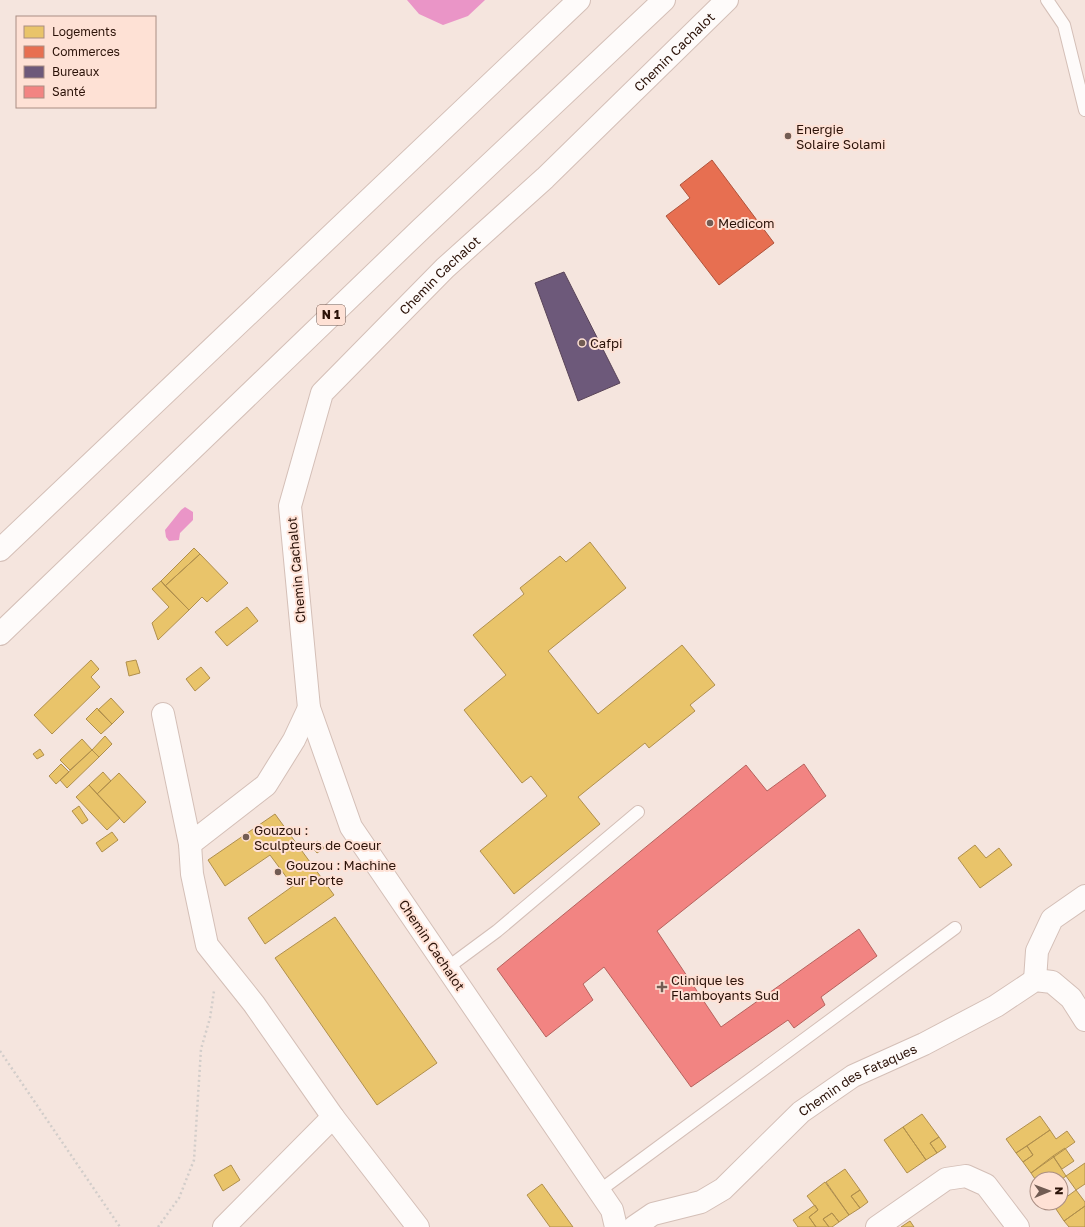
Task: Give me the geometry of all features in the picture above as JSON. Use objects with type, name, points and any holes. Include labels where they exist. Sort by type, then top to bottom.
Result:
[{"type":"main road","points":[[0,550],[579,0]]},
{"type":"main road","name":"N 1","points":[[0,634],[415,234],[664,0]]},
{"type":"main road","name":"Chemin Cachalot","points":[[616,1227],[612,1210],[351,827],[309,708],[290,506],[322,393],[445,268],[545,178],[727,0]]},
{"type":"main road","points":[[190,844],[266,785],[294,740],[309,708]]},
{"type":"main road","points":[[163,714],[190,844],[192,874],[207,945],[254,1004],[333,1117],[418,1227]]},
{"type":"main road","points":[[1085,896],[1052,919],[1037,952],[1035,980],[1052,982],[1071,998],[1085,1020]]},
{"type":"main road","name":"Chemin des Fataques","points":[[634,1227],[654,1214],[701,1202],[724,1189],[801,1112],[853,1076],[924,1044],[996,1006],[1035,980]]},
{"type":"main road","points":[[224,1227],[333,1117]]},
{"type":"main road","points":[[877,1227],[946,1179],[966,1176],[986,1185],[1018,1227]]},
{"type":"lane","points":[[1047,0],[1064,25],[1085,110]]},
{"type":"lane","points":[[447,968],[497,931],[638,812]]},
{"type":"lane","points":[[599,1192],[955,928]]},
{"type":"path","points":[[158,1227],[178,1198],[194,1160],[202,1049],[210,1018],[214,991],[213,984]]},
{"type":"path","points":[[0,1051],[120,1227]]},
{"type":"shaded area","points":[[407,0],[485,0],[468,16],[443,25],[419,14]]},
{"type":"shaded area","points":[[185,507],[193,512],[193,520],[180,533],[179,540],[169,541],[166,537],[165,530]]},
{"type":"building: Logements","points":[[590,542],[626,588],[548,651],[598,714],[682,645],[715,685],[690,705],[695,711],[649,748],[645,743],[578,797],[600,824],[514,894],[480,851],[547,796],[531,776],[522,783],[464,710],[506,675],[473,635],[524,594],[520,588],[560,556],[566,562]]},
{"type":"building: Logements","points":[[194,548],[200,554],[165,586],[161,581]]},
{"type":"building: Logements","points":[[200,554],[228,583],[207,602],[202,597],[189,610],[165,586]]},
{"type":"building: Logements","points":[[161,581],[189,610],[158,640],[152,623],[169,607],[152,589]]},
{"type":"building: Logements","points":[[247,607],[258,621],[227,646],[215,632]]},
{"type":"building: Logements","points":[[91,660],[99,669],[91,677],[100,687],[52,734],[34,715]]},
{"type":"building: Logements","points":[[136,660],[140,673],[129,676],[126,662]]},
{"type":"building: Logements","points":[[201,667],[210,678],[195,691],[186,679]]},
{"type":"building: Logements","points":[[111,698],[124,712],[112,724],[98,710]]},
{"type":"building: Logements","points":[[97,708],[112,724],[101,734],[86,719]]},
{"type":"building: Logements","points":[[105,736],[112,744],[99,757],[92,750]]},
{"type":"building: Logements","points":[[82,739],[92,750],[70,770],[60,760]]},
{"type":"building: Logements","points":[[40,749],[44,755],[37,759],[33,754]]},
{"type":"building: Logements","points":[[92,750],[99,757],[67,788],[60,780]]},
{"type":"building: Logements","points":[[61,764],[69,772],[56,784],[49,776]]},
{"type":"building: Logements","points":[[103,772],[111,781],[97,794],[89,785]]},
{"type":"building: Logements","points":[[119,773],[146,802],[124,823],[97,794]]},
{"type":"building: Logements","points":[[89,785],[120,818],[107,830],[76,797]]},
{"type":"building: Logements","points":[[79,806],[88,820],[82,824],[72,811]]},
{"type":"building: Logements","points":[[275,814],[334,895],[265,944],[248,918],[293,886],[270,855],[225,886],[208,860]]},
{"type":"building: Logements","points":[[112,832],[118,840],[102,852],[96,843]]},
{"type":"building: Logements","points":[[318,841],[324,848],[317,853],[311,846]]},
{"type":"building: Logements","points":[[975,845],[986,858],[999,848],[1012,865],[980,888],[958,858]]},
{"type":"building: Logements","points":[[335,917],[437,1063],[377,1105],[275,958]]},
{"type":"building: Logements","points":[[922,1114],[939,1137],[930,1143],[937,1153],[926,1160],[903,1127]]},
{"type":"building: Logements","points":[[1040,1116],[1050,1130],[1016,1153],[1006,1139]]},
{"type":"building: Logements","points":[[903,1127],[926,1160],[907,1173],[884,1140]]},
{"type":"building: Logements","points":[[1050,1130],[1056,1139],[1067,1131],[1075,1142],[1034,1171],[1030,1171],[1023,1162],[1033,1155],[1027,1146]]},
{"type":"building: Logements","points":[[939,1137],[946,1147],[937,1153],[930,1143]]},
{"type":"building: Logements","points":[[1027,1146],[1033,1155],[1023,1162],[1016,1153]]},
{"type":"building: Logements","points":[[1065,1148],[1074,1161],[1062,1169],[1053,1156]]},
{"type":"building: Logements","points":[[1053,1156],[1063,1171],[1034,1171]]},
{"type":"building: Logements","points":[[1085,1163],[1085,1184],[1076,1190],[1069,1180],[1069,1174]]},
{"type":"building: Logements","points":[[231,1165],[240,1180],[223,1191],[214,1175]]},
{"type":"building: Logements","points":[[845,1169],[860,1190],[851,1196],[860,1208],[849,1215],[826,1182]]},
{"type":"building: Logements","points":[[825,1182],[849,1215],[839,1222],[832,1213],[823,1219],[829,1227],[816,1227],[809,1217],[818,1210],[807,1196]]},
{"type":"building: Logements","points":[[542,1184],[573,1227],[550,1227],[527,1195]]},
{"type":"building: Logements","points":[[860,1190],[868,1202],[860,1208],[851,1196]]},
{"type":"building: Logements","points":[[1076,1190],[1085,1202],[1085,1206],[1064,1221],[1057,1211],[1069,1211],[1069,1195]]},
{"type":"building: Logements","points":[[815,1205],[818,1210],[809,1217],[816,1227],[798,1227],[793,1220]]},
{"type":"building: Logements","points":[[1085,1206],[1085,1227],[1069,1227],[1064,1221]]},
{"type":"building: Logements","points":[[832,1213],[839,1222],[832,1227],[829,1227],[823,1219]]},
{"type":"building: Logements","points":[[910,1221],[914,1227],[901,1227]]},
{"type":"building: Commerces","points":[[712,160],[774,243],[719,285],[666,216],[690,198],[680,185]]},
{"type":"building: Bureaux","points":[[564,272],[620,383],[578,401],[535,283]]},
{"type":"building: Santé","points":[[804,764],[826,796],[657,931],[721,1027],[859,929],[877,956],[821,997],[825,1005],[794,1028],[788,1020],[691,1087],[604,967],[583,984],[593,1000],[546,1037],[497,969],[746,765],[767,791]]},
{"type":"place","name":"Energie Solaire Solami","points":[[788,136]]},
{"type":"place","name":"Medicom","points":[[710,223]]},
{"type":"place","name":"Cafpi","points":[[582,343]]},
{"type":"place","name":"Gouzou : Sculpteurs de Coeur","points":[[246,837]]},
{"type":"place","name":"Gouzou : Machine sur Porte","points":[[278,872]]},
{"type":"place","name":"Clinique les Flamboyants Sud","points":[[662,987]]}]
